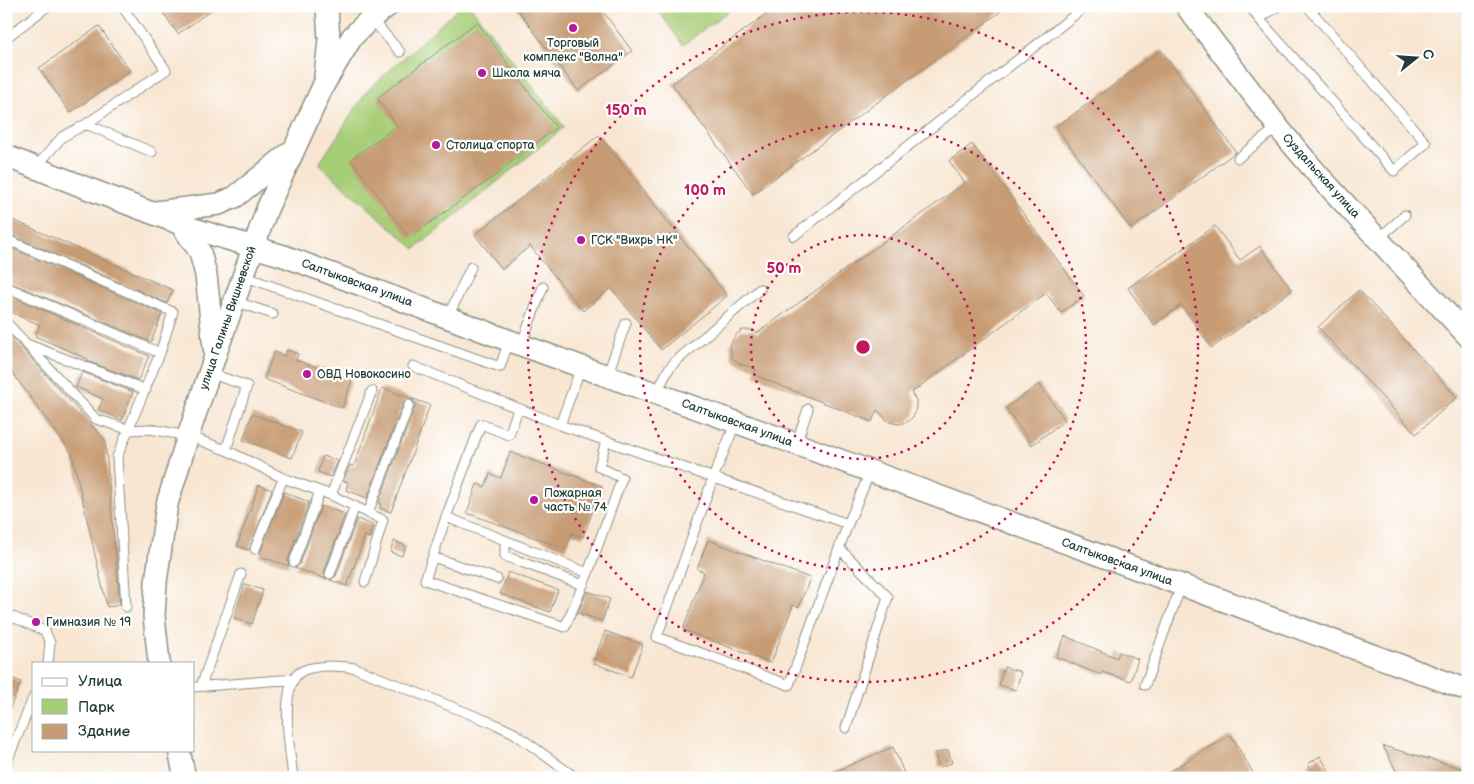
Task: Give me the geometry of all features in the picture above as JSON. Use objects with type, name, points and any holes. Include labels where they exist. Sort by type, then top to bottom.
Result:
[{"type":"street","points":[[324,84],[329,40],[327,6]]},
{"type":"street","name":"Суздальская улица","points":[[1186,6],[1278,127],[1320,177],[1468,336]]},
{"type":"street","name":"улица Галины Вишневской","points":[[159,662],[154,616],[156,574],[168,504],[188,436],[267,209],[324,84],[352,37],[374,10]]},
{"type":"street","points":[[152,213],[220,204],[234,197],[294,149]]},
{"type":"street","name":"Салтыковская улица","points":[[6,156],[180,224],[292,259],[580,367],[736,422],[1468,690]]},
{"type":"street","points":[[180,224],[200,252],[206,275],[212,364]]},
{"type":"street","points":[[179,752],[185,778]]},
{"type":"lane","points":[[31,6],[37,14]]},
{"type":"lane","points":[[6,38],[48,6]]},
{"type":"lane","points":[[794,236],[1086,6]]},
{"type":"lane","points":[[1250,6],[1394,171],[1426,143],[1307,6]]},
{"type":"lane","points":[[1260,19],[1278,6]]},
{"type":"lane","points":[[36,167],[62,137],[86,124],[166,70],[124,9]]},
{"type":"lane","points":[[374,10],[400,52]]},
{"type":"lane","points":[[86,124],[152,152]]},
{"type":"lane","points":[[1238,158],[1278,127]]},
{"type":"lane","points":[[1378,239],[1404,215]]},
{"type":"lane","points":[[6,239],[173,312],[146,390],[117,457],[126,606]]},
{"type":"lane","points":[[448,317],[471,267]]},
{"type":"lane","points":[[243,276],[500,368],[515,343],[542,287]]},
{"type":"lane","points":[[6,287],[160,353]]},
{"type":"lane","points":[[656,394],[674,362],[760,290]]},
{"type":"lane","points":[[234,301],[273,314]]},
{"type":"lane","points":[[6,322],[96,419],[130,430],[150,429],[188,436],[226,450],[282,478],[331,495],[383,520],[365,582]]},
{"type":"lane","points":[[607,376],[626,323]]},
{"type":"lane","points":[[27,344],[146,390]]},
{"type":"lane","points":[[212,364],[247,386],[226,450]]},
{"type":"lane","points":[[413,366],[560,425],[848,524]]},
{"type":"lane","points":[[560,425],[580,367]]},
{"type":"lane","points":[[331,495],[372,391]]},
{"type":"lane","points":[[368,513],[409,405]]},
{"type":"lane","points":[[518,409],[510,435],[481,424],[446,517],[426,580],[565,627],[588,573],[622,478],[599,467],[606,441]]},
{"type":"lane","points":[[796,444],[808,409]]},
{"type":"lane","points":[[736,422],[713,478],[658,637],[789,685],[848,524],[870,471]]},
{"type":"lane","points":[[256,549],[282,478]]},
{"type":"lane","points":[[294,562],[320,491]]},
{"type":"lane","points":[[330,574],[355,506]]},
{"type":"lane","points":[[446,517],[588,573]]},
{"type":"lane","points":[[505,540],[505,556],[583,585]]},
{"type":"lane","points":[[840,549],[888,597],[846,728]]},
{"type":"lane","points":[[433,557],[497,579]]},
{"type":"lane","points":[[241,574],[198,687],[293,679],[301,672],[319,667],[355,668],[514,733],[576,778]]},
{"type":"lane","points":[[1145,685],[1181,586]]},
{"type":"lane","points":[[6,614],[45,631],[50,643],[48,662]]},
{"type":"lane","points":[[293,679],[287,709],[293,778]]},
{"type":"lane","points":[[6,764],[32,701]]},
{"type":"green space","name":"Столица спорта","points":[[461,6],[470,6],[564,127],[415,249],[319,164],[367,91]]},
{"type":"green space","points":[[655,6],[735,6],[683,45]]},
{"type":"building","points":[[158,6],[217,6],[178,34]]},
{"type":"building","name":"Торговый комплекс \"Волна\"","points":[[515,6],[599,6],[632,51],[578,91]]},
{"type":"building","points":[[777,6],[1008,6],[753,194],[672,84]]},
{"type":"building","name":"Столица спорта","points":[[477,22],[556,128],[503,170],[409,238],[351,159],[397,126],[377,98]]},
{"type":"building","points":[[99,26],[130,71],[70,113],[39,68]]},
{"type":"building","points":[[1161,50],[1236,152],[1131,229],[1056,127]]},
{"type":"building","name":"ГСК \"Вихрь НК\"","points":[[599,135],[727,296],[661,350],[611,288],[583,311],[530,246],[502,269],[475,235]]},
{"type":"building","points":[[972,144],[1084,296],[1061,313],[1046,293],[911,393],[916,400],[914,416],[907,422],[898,424],[889,422],[877,410],[872,422],[754,375],[756,369],[740,364],[732,358],[730,345],[735,336],[742,330],[753,330],[757,333],[965,183],[949,161]]},
{"type":"building","points":[[6,217],[173,290],[167,303],[6,233]]},
{"type":"building","points":[[1215,226],[1240,260],[1260,246],[1292,290],[1212,348],[1181,305],[1154,325],[1128,288]]},
{"type":"building","points":[[6,246],[162,314],[151,342],[6,281]]},
{"type":"building","points":[[1359,290],[1457,397],[1416,434],[1318,327]]},
{"type":"building","points":[[6,294],[149,356],[138,380],[87,361],[88,359],[35,336],[40,325],[6,310]]},
{"type":"building","points":[[6,331],[105,440],[120,605],[107,607],[72,454],[6,364]]},
{"type":"building","points":[[287,350],[298,354],[296,360],[352,380],[342,408],[264,379],[274,352],[285,356]]},
{"type":"building","points":[[82,372],[133,392],[122,420],[98,410],[103,399],[76,387]]},
{"type":"building","points":[[1039,384],[1065,420],[1032,445],[1006,408]]},
{"type":"building","points":[[382,388],[430,405],[391,512],[380,508],[381,503],[379,502],[415,407],[412,399],[408,399],[403,403],[367,498],[346,490],[348,482],[343,481],[350,465],[354,466]]},
{"type":"building","points":[[252,414],[302,432],[292,458],[243,440]]},
{"type":"building","name":"Пожарная часть № 74","points":[[510,452],[602,486],[583,537],[572,533],[566,549],[467,513],[477,484],[485,487],[490,474],[501,478]]},
{"type":"building","points":[[323,456],[338,461],[331,477],[318,472]]},
{"type":"building","points":[[259,485],[272,490],[249,550],[237,546]]},
{"type":"building","points":[[284,492],[309,502],[288,560],[289,566],[259,556]]},
{"type":"building","points":[[321,506],[345,514],[324,572],[326,579],[295,568],[300,564]]},
{"type":"building","points":[[357,519],[373,525],[369,538],[365,536],[347,586],[330,580],[336,576]]},
{"type":"building","points":[[708,540],[810,578],[799,607],[793,605],[771,663],[683,630],[704,572],[697,569]]},
{"type":"building","points":[[394,541],[406,546],[402,556],[390,552]]},
{"type":"building","points":[[508,572],[558,590],[550,612],[500,594]]},
{"type":"building","points":[[245,584],[263,590],[252,624],[234,618]]},
{"type":"building","points":[[587,591],[610,599],[602,621],[578,613]]},
{"type":"building","points":[[605,631],[643,645],[631,677],[593,663]]},
{"type":"building","points":[[1065,636],[1117,658],[1119,652],[1138,659],[1131,681],[1102,672],[1101,675],[1056,657]]},
{"type":"building","points":[[1004,667],[1021,672],[1016,690],[999,685]]},
{"type":"building","points":[[6,676],[21,682],[6,718]]},
{"type":"building","points":[[1231,735],[1256,778],[1158,778]]},
{"type":"building","points":[[1383,746],[1468,770],[1468,778],[1400,778]]},
{"type":"building","points":[[893,747],[906,778],[819,778]]},
{"type":"building","points":[[948,750],[952,763],[939,767],[935,753]]},
{"type":"building","points":[[1320,756],[1333,778],[1316,778],[1308,764]]},
{"type":"place","name":"Торговый комплекс \"Волна\"","points":[[573,28]]},
{"type":"place","name":"Школа мяча","points":[[482,73]]},
{"type":"place","name":"Столица спорта","points":[[436,145]]},
{"type":"place","name":"ГСК \"Вихрь НК\"","points":[[581,240]]},
{"type":"place","name":"ОВД Новокосино","points":[[307,374]]},
{"type":"place","name":"Пожарная часть № 74","points":[[534,500]]},
{"type":"place","name":"Гимназия № 19","points":[[36,622]]}]
